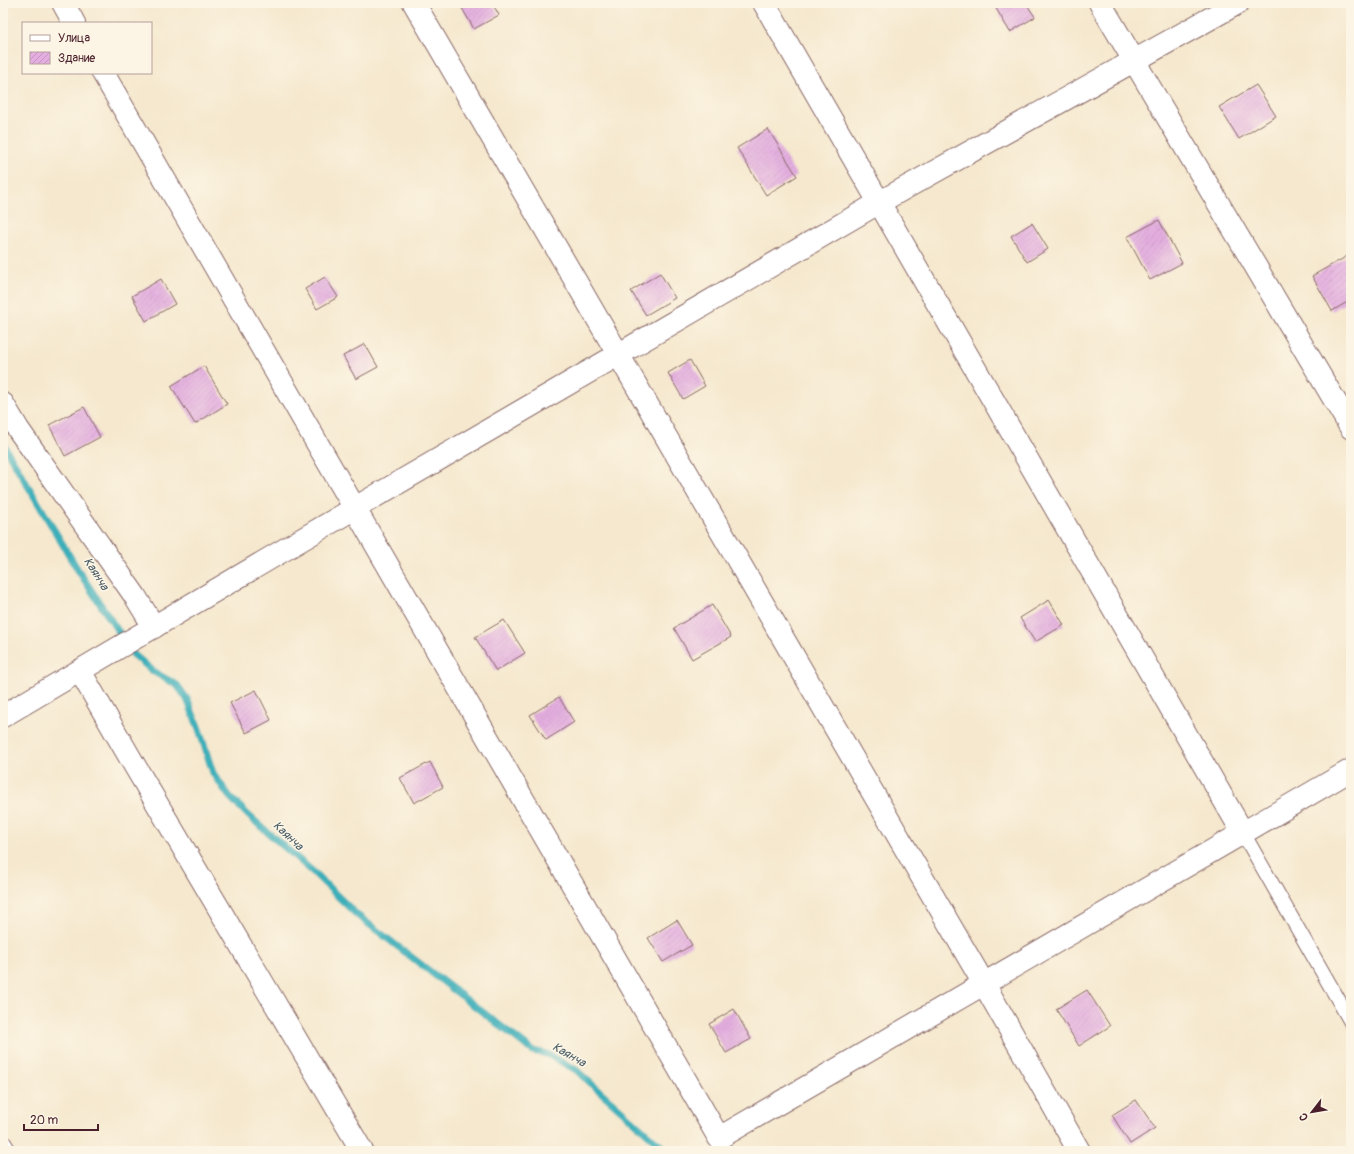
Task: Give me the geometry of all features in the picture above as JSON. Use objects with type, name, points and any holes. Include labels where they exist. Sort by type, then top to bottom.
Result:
[{"type":"street","points":[[63,3],[73,22]]},
{"type":"street","points":[[414,3],[984,984],[1079,1151]]},
{"type":"street","points":[[764,3],[1243,833]]},
{"type":"street","points":[[1100,3],[1351,428]]},
{"type":"street","points":[[3,716],[355,508],[619,356],[880,202],[1238,3]]},
{"type":"street","points":[[104,74],[719,1138],[1351,770]]},
{"type":"street","points":[[3,404],[18,429],[135,596],[154,627]]},
{"type":"street","points":[[80,671],[362,1151]]},
{"type":"lane","points":[[1243,833],[1351,1022]]},
{"type":"lane","points":[[3,1141],[9,1151]]},
{"type":"building","points":[[459,3],[492,3],[499,15],[474,29]]},
{"type":"building","points":[[998,3],[1026,3],[1035,17],[1010,32],[994,5]]},
{"type":"building","points":[[1256,85],[1276,116],[1239,139],[1219,107]]},
{"type":"building","points":[[768,129],[797,176],[766,195],[737,148]]},
{"type":"building","points":[[1159,220],[1182,263],[1150,280],[1127,237]]},
{"type":"building","points":[[1032,223],[1048,249],[1027,262],[1011,236]]},
{"type":"building","points":[[1351,254],[1351,300],[1332,311],[1312,276]]},
{"type":"building","points":[[660,273],[675,298],[646,315],[631,291]]},
{"type":"building","points":[[325,277],[338,297],[317,309],[305,289]]},
{"type":"building","points":[[161,279],[175,304],[146,321],[132,296]]},
{"type":"building","points":[[365,344],[378,367],[356,379],[343,356]]},
{"type":"building","points":[[690,360],[705,386],[683,399],[668,373]]},
{"type":"building","points":[[204,366],[227,404],[195,424],[171,386]]},
{"type":"building","points":[[84,407],[100,437],[65,456],[49,425]]},
{"type":"building","points":[[1049,600],[1064,625],[1035,642],[1020,618]]},
{"type":"building","points":[[712,605],[731,637],[692,659],[674,628]]},
{"type":"building","points":[[504,620],[525,653],[496,671],[475,637]]},
{"type":"building","points":[[256,690],[271,720],[246,733],[230,703]]},
{"type":"building","points":[[559,697],[574,722],[546,740],[530,715]]},
{"type":"building","points":[[430,762],[443,787],[414,803],[400,778]]},
{"type":"building","points":[[677,920],[692,945],[663,962],[648,938]]},
{"type":"building","points":[[1087,990],[1110,1026],[1079,1046],[1056,1009]]},
{"type":"building","points":[[734,1009],[751,1039],[726,1053],[709,1024]]},
{"type":"building","points":[[1136,1100],[1155,1128],[1130,1144],[1112,1115]]},
{"type":"waterway","name":"Каянча","points":[[3,444],[78,570],[133,654],[154,672],[177,685],[187,699],[199,729],[213,773],[229,796],[249,816],[312,871],[357,915],[533,1051],[547,1054],[576,1070],[667,1151]]}]
